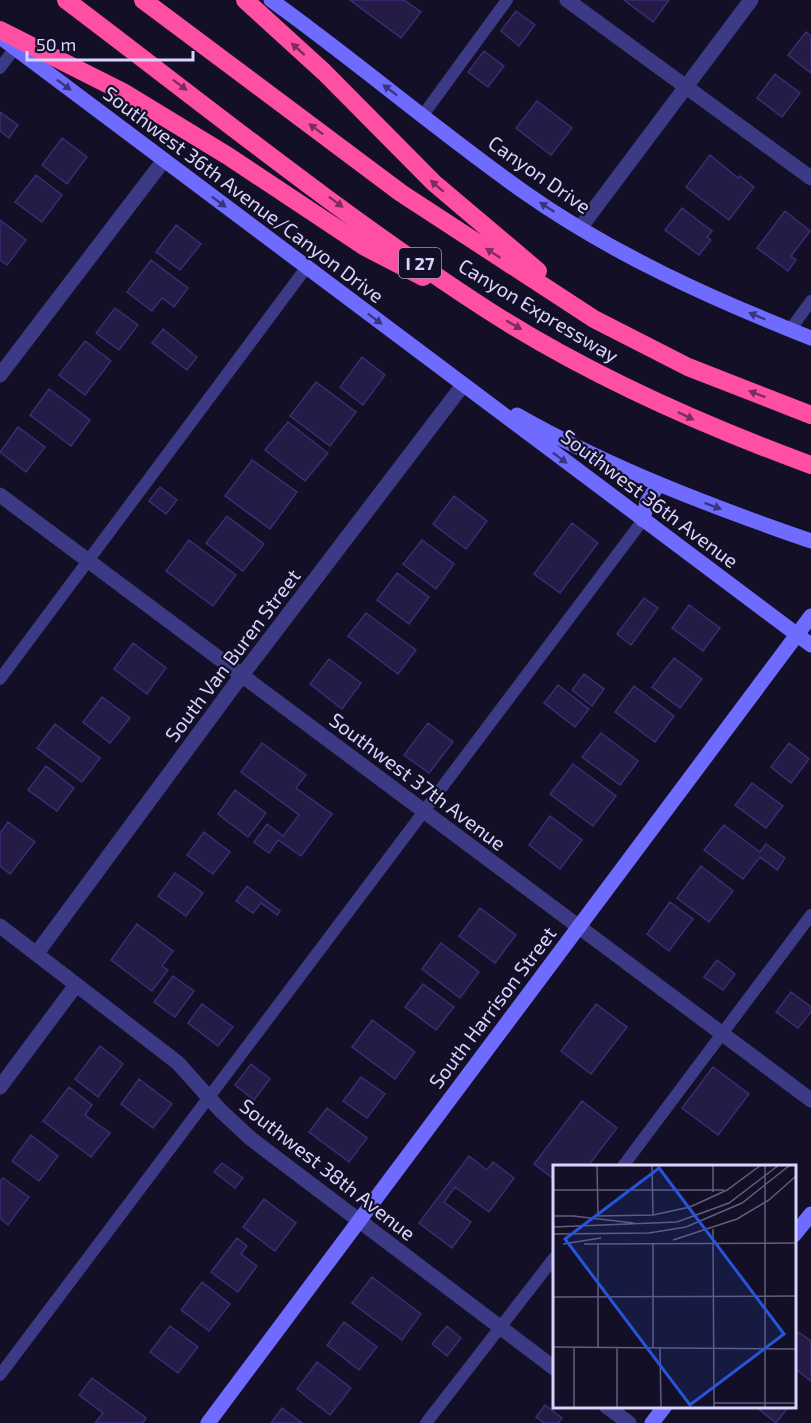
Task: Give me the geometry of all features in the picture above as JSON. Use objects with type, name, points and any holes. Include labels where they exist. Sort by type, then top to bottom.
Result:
[{"type":"highway","name":"Canyon Expressway","points":[[66,0],[387,240],[490,311],[589,368],[707,426],[811,465]]},
{"type":"highway","name":"Canyon Expressway","points":[[143,0],[401,193],[594,319],[688,367],[811,416]]},
{"type":"highway","points":[[245,0],[324,72],[434,183],[594,319]]},
{"type":"highway","points":[[0,30],[123,92],[228,156],[365,247],[490,311]]},
{"type":"main road","name":"Canyon Drive","points":[[276,1],[524,192],[580,228],[722,302],[811,338]]},
{"type":"main road","name":"Southwest 36th Avenue/Canyon Drive","points":[[0,37],[463,385]]},
{"type":"main road","points":[[463,385],[600,459],[658,485],[811,541]]},
{"type":"main road","name":"Southwest 36th Avenue","points":[[463,385],[811,645]]},
{"type":"main road","points":[[643,520],[647,502],[658,485]]},
{"type":"main road","name":"South Harrison Street","points":[[208,1423],[811,616]]},
{"type":"main road","points":[[796,1234],[811,1214]]},
{"type":"main road","points":[[652,1423],[664,1408]]},
{"type":"street","points":[[567,0],[811,178]]},
{"type":"street","points":[[580,228],[751,0]]},
{"type":"street","points":[[0,375],[164,160]]},
{"type":"street","name":"South Van Buren Street","points":[[37,954],[242,675],[463,385]]},
{"type":"street","name":"Southwest 37th Avenue","points":[[0,495],[811,1100]]},
{"type":"street","name":"Southwest 38th Avenue","points":[[0,926],[178,1063],[209,1098],[250,1138],[553,1367]]},
{"type":"street","points":[[0,1087],[76,985]]},
{"type":"street","points":[[607,1408],[629,1423]]},
{"type":"lane","points":[[423,115],[507,0]]},
{"type":"lane","points":[[0,68],[15,48]]},
{"type":"lane","points":[[0,679],[306,268]]},
{"type":"lane","points":[[790,330],[811,301]]},
{"type":"lane","points":[[0,1375],[643,520]]},
{"type":"lane","points":[[624,1165],[811,915]]},
{"type":"lane","points":[[426,1423],[502,1329],[553,1261]]},
{"type":"building","points":[[350,0],[404,0],[421,12],[401,38]]},
{"type":"building","points":[[624,0],[669,0],[653,22]]},
{"type":"building","points":[[516,11],[535,25],[519,46],[501,31]]},
{"type":"building","points":[[806,32],[811,36],[811,73],[788,55]]},
{"type":"building","points":[[484,51],[504,66],[488,87],[468,72]]},
{"type":"building","points":[[775,74],[800,93],[782,117],[757,98]]},
{"type":"building","points":[[537,101],[572,128],[551,155],[516,128]]},
{"type":"building","points":[[0,112],[18,125],[9,138],[0,131]]},
{"type":"building","points":[[62,138],[87,157],[67,184],[42,165]]},
{"type":"building","points":[[710,155],[738,178],[740,176],[754,187],[729,220],[686,187]]},
{"type":"building","points":[[36,175],[62,195],[42,222],[15,202]]},
{"type":"building","points":[[682,208],[712,231],[707,237],[711,240],[699,255],[665,230]]},
{"type":"building","points":[[785,211],[810,231],[791,256],[796,260],[788,271],[757,248]]},
{"type":"building","points":[[0,220],[26,240],[7,265],[0,260]]},
{"type":"building","points":[[176,225],[201,244],[180,270],[156,252]]},
{"type":"building","points":[[151,260],[188,288],[174,307],[162,298],[152,311],[127,292]]},
{"type":"building","points":[[115,308],[138,325],[119,350],[96,333]]},
{"type":"building","points":[[163,329],[197,357],[187,370],[152,343]]},
{"type":"building","points":[[85,341],[111,361],[85,395],[59,375]]},
{"type":"building","points":[[362,357],[385,375],[363,405],[340,387]]},
{"type":"building","points":[[316,382],[356,412],[330,446],[290,416]]},
{"type":"building","points":[[49,389],[90,420],[71,446],[30,415]]},
{"type":"building","points":[[288,422],[328,453],[305,481],[265,450]]},
{"type":"building","points":[[18,427],[45,447],[26,472],[0,452]]},
{"type":"building","points":[[252,460],[297,492],[270,529],[225,496]]},
{"type":"building","points":[[160,487],[177,500],[166,514],[149,501]]},
{"type":"building","points":[[454,496],[487,521],[466,549],[433,524]]},
{"type":"building","points":[[227,516],[264,544],[243,571],[206,543]]},
{"type":"building","points":[[572,523],[598,543],[560,593],[534,574]]},
{"type":"building","points":[[189,540],[236,575],[213,606],[166,571]]},
{"type":"building","points":[[422,540],[454,564],[436,589],[403,564]]},
{"type":"building","points":[[397,573],[429,597],[409,624],[377,600]]},
{"type":"building","points":[[644,598],[658,608],[631,645],[617,634]]},
{"type":"building","points":[[689,605],[720,628],[703,651],[672,628]]},
{"type":"building","points":[[366,613],[416,650],[398,674],[348,636]]},
{"type":"building","points":[[133,643],[166,668],[147,694],[114,669]]},
{"type":"building","points":[[674,658],[702,679],[680,708],[652,687]]},
{"type":"building","points":[[329,659],[361,683],[342,709],[310,684]]},
{"type":"building","points":[[584,674],[604,689],[592,706],[572,690]]},
{"type":"building","points":[[558,685],[589,709],[575,727],[544,703]]},
{"type":"building","points":[[634,686],[674,716],[655,742],[615,712]]},
{"type":"building","points":[[102,697],[130,718],[110,743],[83,722]]},
{"type":"building","points":[[428,723],[453,742],[429,773],[404,755]]},
{"type":"building","points":[[55,724],[100,758],[82,782],[37,748]]},
{"type":"building","points":[[601,733],[638,761],[620,785],[582,757]]},
{"type":"building","points":[[262,743],[306,775],[296,788],[332,814],[301,856],[278,840],[269,853],[254,842],[267,824],[283,836],[299,815],[241,772]]},
{"type":"building","points":[[789,743],[809,759],[791,783],[771,767]]},
{"type":"building","points":[[573,764],[616,796],[593,826],[550,794]]},
{"type":"building","points":[[46,766],[74,788],[57,811],[28,790]]},
{"type":"building","points":[[752,783],[783,806],[766,828],[735,805]]},
{"type":"building","points":[[235,790],[266,813],[248,837],[218,814]]},
{"type":"building","points":[[550,816],[582,840],[560,869],[529,845]]},
{"type":"building","points":[[8,822],[35,842],[10,874],[0,866],[0,833]]},
{"type":"building","points":[[724,825],[760,852],[766,844],[785,858],[777,870],[760,857],[743,879],[704,850]]},
{"type":"building","points":[[204,832],[230,852],[213,874],[187,855]]},
{"type":"building","points":[[701,866],[733,891],[709,922],[677,898]]},
{"type":"building","points":[[175,873],[203,893],[186,916],[158,896]]},
{"type":"building","points":[[247,886],[280,911],[277,915],[261,903],[253,913],[236,901]]},
{"type":"building","points":[[670,902],[693,919],[669,951],[647,934]]},
{"type":"building","points":[[480,908],[516,935],[495,963],[459,936]]},
{"type":"building","points":[[137,924],[173,951],[162,966],[168,970],[152,991],[111,960]]},
{"type":"building","points":[[441,943],[479,972],[460,998],[422,969]]},
{"type":"building","points":[[717,960],[735,974],[723,990],[704,977]]},
{"type":"building","points":[[173,976],[194,991],[175,1017],[154,1002]]},
{"type":"building","points":[[423,984],[454,1007],[436,1030],[405,1007]]},
{"type":"building","points":[[791,992],[811,1007],[811,1012],[798,1028],[776,1012]]},
{"type":"building","points":[[202,1004],[233,1027],[218,1046],[188,1023]]},
{"type":"building","points":[[596,1004],[627,1027],[591,1074],[561,1051]]},
{"type":"building","points":[[372,1020],[415,1052],[395,1079],[352,1047]]},
{"type":"building","points":[[100,1046],[123,1064],[98,1097],[75,1079]]},
{"type":"building","points":[[251,1064],[270,1079],[254,1100],[235,1085]]},
{"type":"building","points":[[713,1067],[749,1094],[718,1135],[682,1108]]},
{"type":"building","points":[[361,1077],[385,1094],[367,1118],[343,1101]]},
{"type":"building","points":[[139,1079],[172,1104],[153,1128],[121,1104]]},
{"type":"building","points":[[69,1087],[92,1105],[85,1115],[110,1133],[91,1157],[43,1121]]},
{"type":"building","points":[[582,1101],[617,1128],[589,1165],[553,1165],[553,1178],[534,1164]]},
{"type":"building","points":[[327,1108],[367,1138],[349,1162],[309,1132]]},
{"type":"building","points":[[31,1135],[58,1156],[39,1181],[12,1161]]},
{"type":"building","points":[[469,1156],[487,1170],[493,1162],[514,1178],[489,1212],[455,1187],[444,1202],[471,1222],[452,1248],[419,1223]]},
{"type":"building","points":[[222,1163],[243,1178],[235,1188],[214,1172]]},
{"type":"building","points":[[3,1178],[29,1197],[8,1225],[0,1218],[0,1181]]},
{"type":"building","points":[[264,1199],[296,1223],[275,1251],[243,1227]]},
{"type":"building","points":[[237,1238],[247,1246],[241,1254],[257,1266],[238,1292],[211,1272]]},
{"type":"building","points":[[372,1277],[421,1314],[402,1340],[352,1303]]},
{"type":"building","points":[[202,1282],[230,1304],[209,1331],[181,1310]]},
{"type":"building","points":[[344,1322],[377,1347],[359,1370],[327,1345]]},
{"type":"building","points":[[170,1326],[198,1347],[178,1373],[150,1352]]},
{"type":"building","points":[[447,1326],[461,1338],[447,1356],[432,1344]]},
{"type":"building","points":[[796,1330],[811,1341],[811,1381],[796,1370]]},
{"type":"building","points":[[317,1362],[351,1388],[330,1415],[297,1389]]},
{"type":"building","points":[[92,1378],[146,1418],[143,1423],[95,1423],[103,1413],[79,1395]]},
{"type":"building","points":[[545,1405],[562,1418],[558,1423],[544,1423],[536,1417]]},
{"type":"building","points":[[282,1408],[302,1423],[271,1423]]},
{"type":"building","points":[[757,1408],[787,1408],[776,1423]]}]
